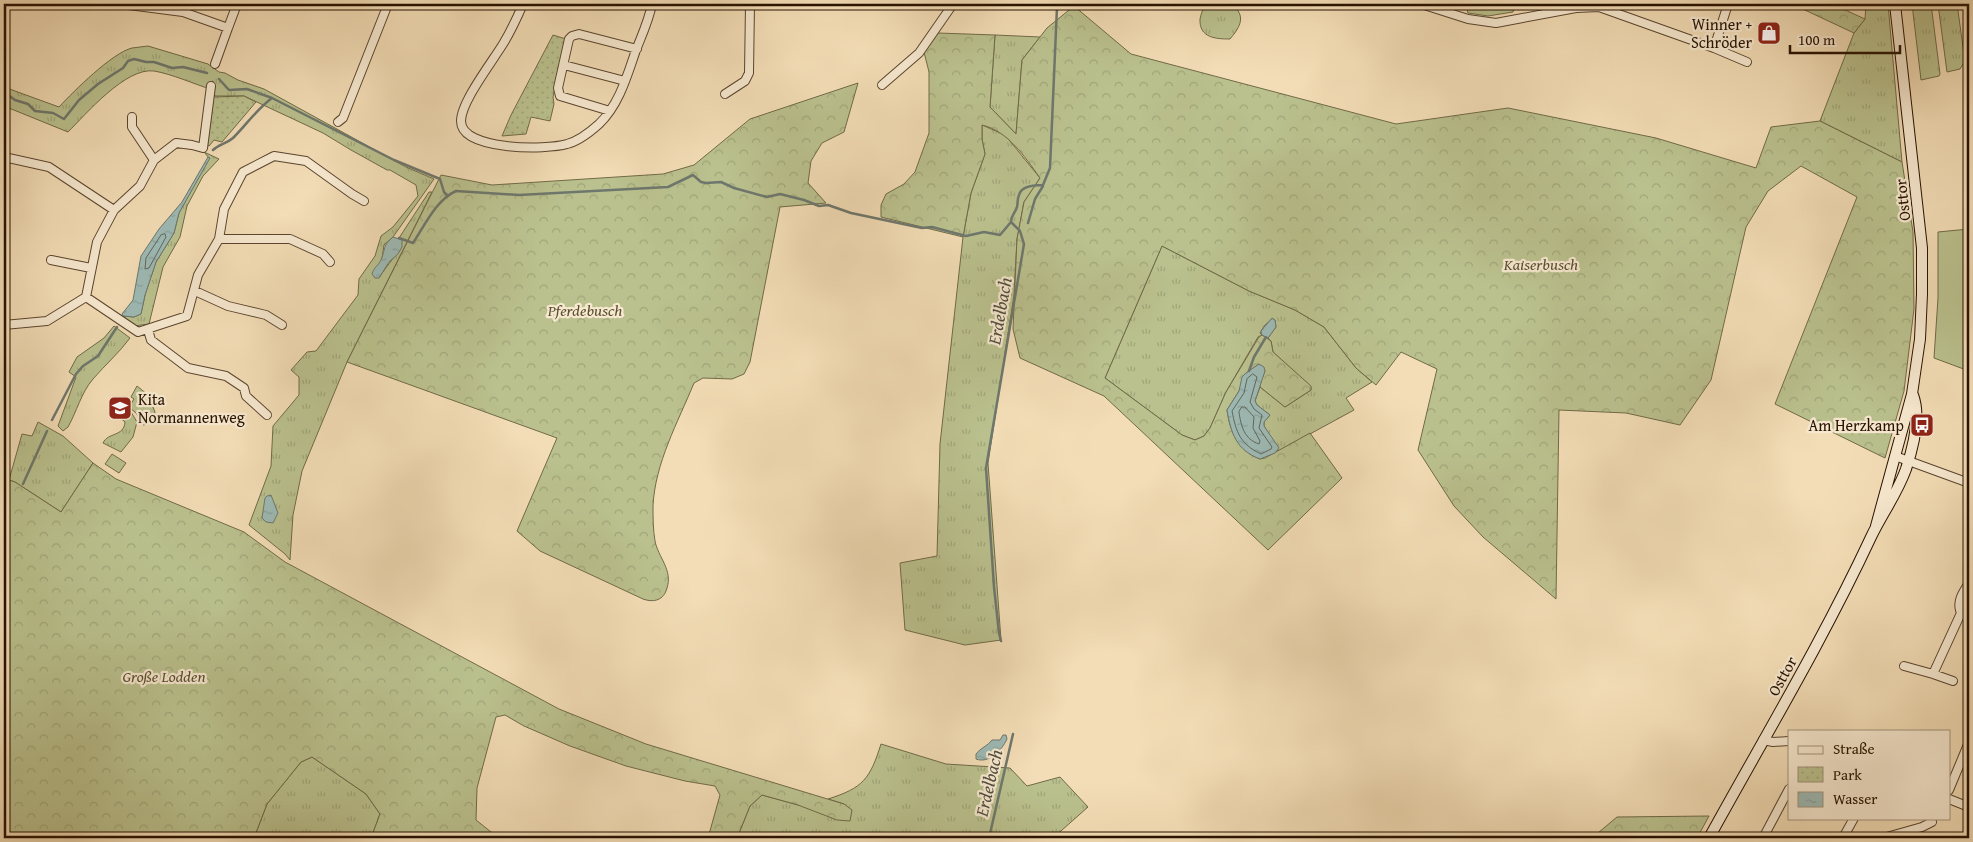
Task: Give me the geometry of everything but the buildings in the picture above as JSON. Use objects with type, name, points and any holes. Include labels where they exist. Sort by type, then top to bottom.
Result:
[{"type":"main road","name":"Osttor","points":[[1876,526],[1912,394],[1920,339],[1922,248],[1895,4]]},
{"type":"main road","name":"Osttor","points":[[1709,838],[1843,597],[1876,526],[1896,494],[1908,460],[1915,424],[1916,405],[1912,394]]},
{"type":"street","points":[[121,4],[183,12],[228,28]]},
{"type":"street","points":[[214,64],[237,4]]},
{"type":"street","points":[[338,122],[343,118],[388,4]]},
{"type":"street","points":[[523,4],[506,38],[468,100],[461,118],[465,132],[474,139],[503,145],[538,148],[575,142],[600,123],[610,111],[625,81],[652,4]]},
{"type":"street","points":[[725,94],[744,81],[749,73],[749,4],[862,6]]},
{"type":"street","points":[[882,85],[919,53],[953,4]]},
{"type":"street","points":[[1360,5],[1380,4]]},
{"type":"street","points":[[1420,4],[1468,19],[1496,23],[1576,8],[1599,8],[1714,48],[1747,62]]},
{"type":"street","points":[[1714,48],[1728,4]]},
{"type":"street","points":[[610,111],[560,96],[558,88],[569,39],[574,35],[637,49]]},
{"type":"street","points":[[564,66],[625,81]]},
{"type":"street","points":[[4,325],[47,321],[86,297],[97,242],[114,210],[140,186],[154,160],[176,143],[203,148],[211,86]]},
{"type":"street","points":[[132,117],[132,127],[154,160]]},
{"type":"street","points":[[86,297],[138,332],[187,316],[198,275],[219,239],[224,209],[243,172],[274,156],[306,161],[364,201]]},
{"type":"street","points":[[4,157],[49,167],[114,210]]},
{"type":"street","points":[[219,239],[290,239],[323,254],[330,262]]},
{"type":"street","points":[[51,260],[92,268]]},
{"type":"street","points":[[195,291],[228,306],[266,315],[282,325]]},
{"type":"street","points":[[148,330],[151,340],[188,368],[226,376],[244,388],[246,396],[267,415]]},
{"type":"street","points":[[1895,456],[1969,483]]},
{"type":"street","points":[[1933,674],[1961,613],[1960,600],[1969,583]]},
{"type":"street","points":[[1960,610],[1969,613]]},
{"type":"street","points":[[1904,666],[1953,681]]},
{"type":"street","points":[[1763,740],[1772,742],[1788,741]]},
{"type":"street","points":[[1950,788],[1969,742]]},
{"type":"street","points":[[1763,838],[1788,791]]},
{"type":"street","points":[[1950,799],[1969,807]]},
{"type":"street","points":[[1846,838],[1853,820]]},
{"type":"street","points":[[1883,838],[1922,827],[1932,822]]},
{"type":"green space","points":[[1206,4],[1232,4],[1236,8],[1240,21],[1237,30],[1230,39],[1214,38],[1205,34],[1202,30],[1200,19]]},
{"type":"green space","points":[[1470,4],[1516,4],[1513,12],[1488,16],[1468,13],[1467,9]]},
{"type":"green space","points":[[1792,4],[1832,4],[1865,19],[1854,33]]},
{"type":"green space","points":[[1866,4],[1888,4],[1902,162],[1820,121],[1854,33],[1865,19]]},
{"type":"green space","points":[[1912,4],[1931,4],[1939,76],[1921,80]]},
{"type":"green space","points":[[1938,4],[1957,4],[1965,61],[1960,69],[1947,72]]},
{"type":"green space","name":"Kaiserbusch","points":[[1074,6],[1131,54],[1396,124],[1508,108],[1656,138],[1756,168],[1771,127],[1820,121],[1902,162],[1913,232],[1914,309],[1904,391],[1885,458],[1775,404],[1857,197],[1801,166],[1768,191],[1746,227],[1711,380],[1680,425],[1626,413],[1559,410],[1556,599],[1483,537],[1454,506],[1418,450],[1437,369],[1401,352],[1376,385],[1356,368],[1324,327],[1295,310],[1249,291],[1162,246],[1105,378],[1182,435],[1195,440],[1204,436],[1210,428],[1226,392],[1259,337],[1262,335],[1271,341],[1273,352],[1311,386],[1311,390],[1285,407],[1260,387],[1265,371],[1259,364],[1246,373],[1239,391],[1227,410],[1230,426],[1236,440],[1252,456],[1260,459],[1310,433],[1342,478],[1268,550],[1104,396],[1020,358],[1013,329],[1017,239],[1024,202],[1040,178],[1008,139],[991,128],[982,125],[985,154],[971,193],[963,237],[881,217],[881,205],[886,194],[904,184],[915,172],[929,133],[929,72],[924,52],[938,33],[995,35],[990,107],[1016,134],[1022,60],[1047,28]]},
{"type":"green space","points":[[553,35],[566,39],[553,97],[554,104],[550,121],[531,117],[526,134],[502,136],[511,115]]},
{"type":"green space","points":[[995,35],[1040,37],[1022,60],[1016,134],[990,107]]},
{"type":"green space","points":[[148,46],[208,64],[219,72],[264,89],[406,167],[434,179],[393,237],[384,245],[379,278],[398,251],[402,240],[399,238],[429,192],[432,192],[347,362],[302,471],[293,515],[290,560],[249,525],[271,466],[273,426],[299,395],[299,377],[291,370],[307,352],[316,351],[358,295],[359,279],[375,256],[381,236],[393,227],[418,196],[416,185],[323,133],[244,96],[215,96],[213,90],[161,72],[143,72],[131,76],[107,93],[68,132],[4,106],[4,87],[59,107],[94,73],[114,57],[132,48]]},
{"type":"green space","name":"Pferdebusch","points":[[858,83],[844,132],[822,143],[811,161],[808,183],[826,203],[780,207],[750,362],[744,374],[732,379],[703,378],[694,383],[668,443],[658,474],[653,506],[655,541],[668,575],[666,592],[658,600],[643,599],[540,551],[517,531],[557,438],[347,362],[441,175],[492,185],[663,174],[694,165],[750,119]]},
{"type":"green space","points":[[244,96],[256,102],[222,142],[214,140],[209,146],[206,145],[212,97]]},
{"type":"green space","points":[[982,125],[1005,135],[1040,178],[1024,202],[1017,239],[1014,295],[988,463],[1001,640],[965,645],[905,630],[900,563],[937,556],[940,444],[963,237],[971,193],[985,154]]},
{"type":"green space","points":[[204,152],[219,159],[203,176],[187,206],[180,237],[163,267],[149,324],[134,326],[123,316],[134,317],[141,314],[156,262],[174,233],[179,213],[209,158]]},
{"type":"green space","points":[[1969,229],[1969,371],[1934,358],[1938,298],[1938,232]]},
{"type":"green space","points":[[1162,246],[1249,291],[1295,310],[1324,327],[1356,368],[1372,382],[1346,398],[1354,410],[1275,453],[1278,450],[1264,426],[1264,422],[1270,415],[1257,405],[1255,401],[1260,387],[1285,407],[1311,390],[1311,387],[1273,352],[1271,341],[1268,338],[1276,327],[1275,320],[1272,319],[1264,326],[1260,333],[1262,335],[1258,337],[1226,392],[1210,428],[1204,436],[1195,440],[1182,435],[1105,378]]},
{"type":"green space","points":[[114,326],[130,338],[89,384],[68,427],[63,431],[58,426],[76,377],[69,372],[77,357],[104,338]]},
{"type":"green space","points":[[137,386],[148,395],[155,412],[152,420],[144,425],[141,424],[137,414],[129,407],[134,399],[131,397]]},
{"type":"green space","points":[[124,407],[131,412],[137,422],[133,437],[121,452],[103,443],[108,437],[119,432],[124,427],[125,422],[118,416]]},
{"type":"green space","points":[[38,422],[63,436],[93,463],[61,512],[9,480],[22,434],[32,436]]},
{"type":"green space","points":[[112,454],[126,463],[119,473],[105,464]]},
{"type":"green space","name":"Große Lodden","points":[[93,463],[116,479],[244,532],[285,562],[559,709],[646,744],[844,804],[852,810],[850,821],[837,820],[798,805],[762,795],[750,806],[737,838],[708,838],[720,795],[715,786],[685,781],[626,766],[570,746],[524,726],[505,715],[496,717],[477,788],[476,820],[491,832],[503,838],[371,838],[380,814],[366,794],[312,757],[301,762],[267,804],[254,838],[4,838],[4,491],[9,480],[15,482],[61,512]]},
{"type":"green space","points":[[4,479],[9,480],[4,491]]},
{"type":"green space","points":[[881,744],[946,764],[1010,768],[1027,786],[1060,777],[1088,807],[1053,838],[737,838],[750,806],[762,795],[798,805],[844,804],[828,799],[850,791],[864,780],[873,766]]},
{"type":"green space","points":[[312,757],[366,794],[380,814],[371,838],[254,838],[267,804],[301,762]]},
{"type":"green space","points":[[1709,816],[1697,838],[1592,838],[1617,817]]},
{"type":"water","points":[[208,157],[210,158],[179,213],[174,233],[156,262],[141,314],[134,317],[123,316],[122,314],[133,300],[141,256],[159,229],[182,202]]},
{"type":"water","points":[[393,237],[402,240],[402,247],[398,254],[389,262],[379,278],[375,278],[372,274],[381,260],[386,245]]},
{"type":"water","points":[[1272,318],[1275,320],[1276,327],[1268,338],[1262,335],[1261,331]]},
{"type":"water","points":[[1259,364],[1264,367],[1265,371],[1255,401],[1257,405],[1270,415],[1264,422],[1264,426],[1279,448],[1275,453],[1260,459],[1240,446],[1230,426],[1227,410],[1239,391],[1242,377]]},
{"type":"water","points":[[271,495],[278,513],[273,523],[266,522],[262,518],[265,498]]},
{"type":"water","points":[[1003,735],[1006,735],[1007,739],[994,755],[986,760],[976,759],[976,754],[980,750],[992,740],[1000,740]]},
{"type":"waterway","name":"Erdelbach","points":[[1001,641],[994,587],[986,468],[1024,244],[1020,231],[1011,220],[1017,207],[1020,192],[1028,187],[1043,185],[1050,168],[1057,7]]},
{"type":"waterway","points":[[4,92],[15,100],[28,104],[35,111],[53,113],[64,119],[79,100],[98,84],[123,68],[128,61],[134,59],[154,62],[172,68],[183,67],[207,73]]},
{"type":"waterway","points":[[219,79],[229,90],[247,89],[272,98],[394,160],[440,179],[444,192],[447,195]]},
{"type":"waterway","points":[[213,150],[233,138],[256,112],[272,98]]},
{"type":"waterway","points":[[399,238],[413,243],[437,207],[456,191],[519,195],[668,187],[693,175],[701,182],[721,182],[734,188],[767,197],[780,194],[819,206],[828,205],[851,213],[922,228],[932,227],[966,236],[984,232],[1000,235],[1011,222]]},
{"type":"waterway","points":[[1028,223],[1035,199],[1043,186]]},
{"type":"waterway","points":[[52,420],[76,374],[83,366],[98,356],[117,327]]},
{"type":"waterway","points":[[1249,371],[1254,357],[1266,337]]},
{"type":"waterway","points":[[23,484],[47,431]]},
{"type":"waterway","name":"Erdelbach","points":[[989,838],[1013,734]]},
{"type":"place","name":"Winner + Schröder","points":[[1769,33]]},
{"type":"place","name":"Kita Normannenweg","points":[[120,408]]},
{"type":"place","name":"Am Herzkamp","points":[[1922,425]]}]
